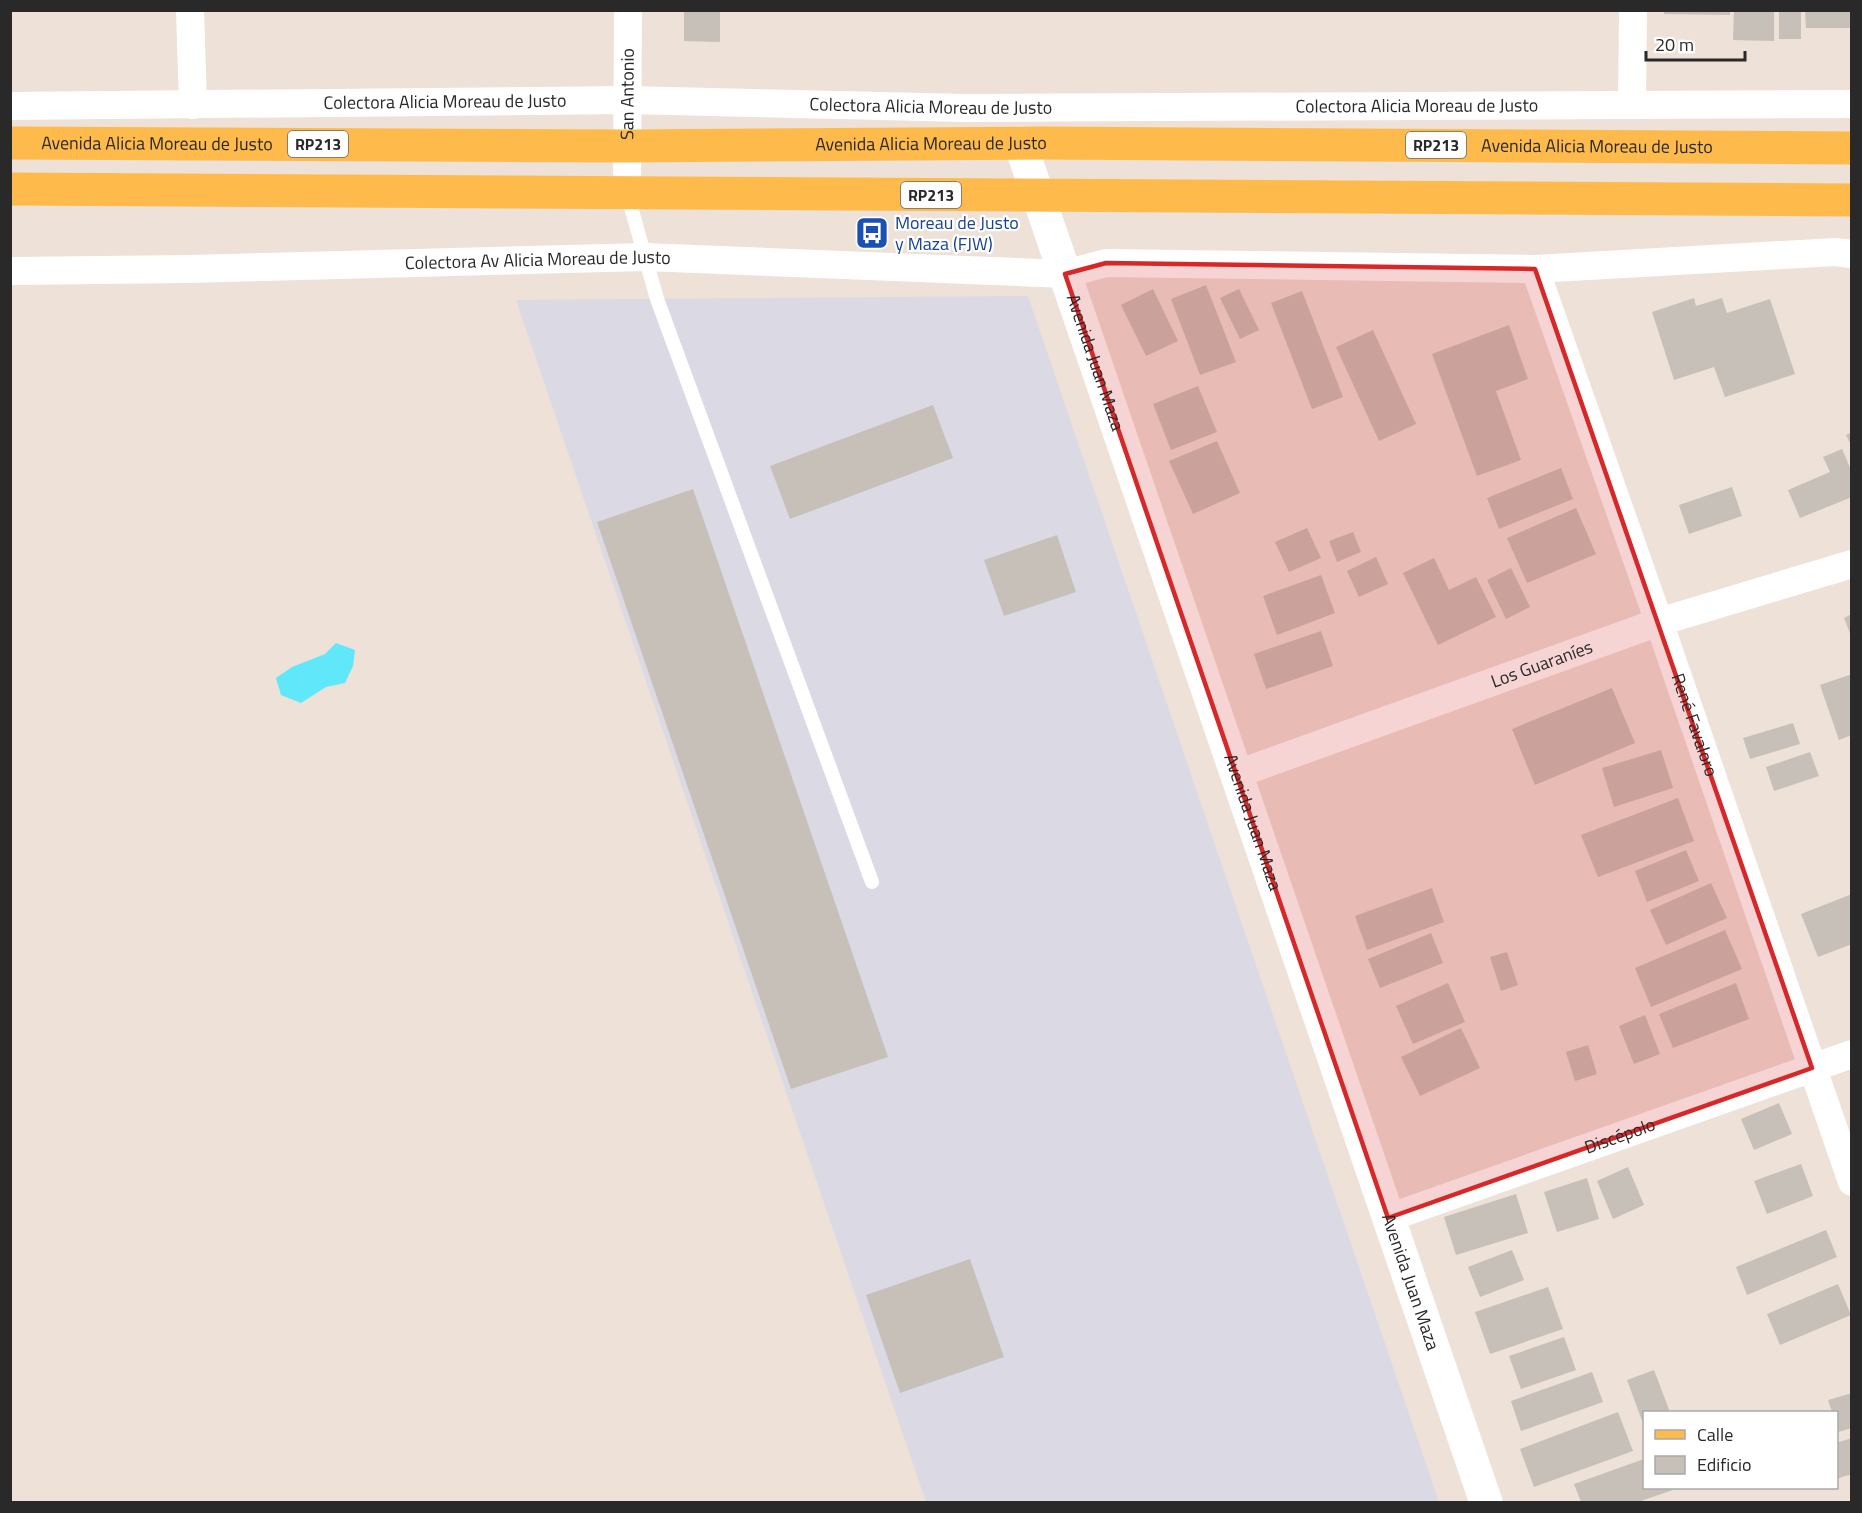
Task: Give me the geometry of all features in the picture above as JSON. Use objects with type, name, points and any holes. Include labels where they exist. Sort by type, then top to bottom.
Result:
[{"type":"main road","name":"Avenida Alicia Moreau de Justo","points":[[10,143],[627,172],[1038,196],[1851,200]]},
{"type":"main road","name":"Avenida Alicia Moreau de Justo","points":[[10,189],[627,172],[1020,143],[1851,148]]},
{"type":"main road","name":"Avenida Juan Maza","points":[[1020,143],[1486,1503]]},
{"type":"street","points":[[190,10],[193,105]]},
{"type":"street","name":"San Antonio","points":[[627,172],[628,10]]},
{"type":"street","points":[[1632,105],[1633,10]]},
{"type":"street","name":"Colectora Alicia Moreau de Justo","points":[[10,106],[628,100],[966,108],[1851,104]]},
{"type":"street","points":[[1065,274],[1106,263],[1535,269],[1835,252],[1851,254]]},
{"type":"street","name":"Colectora Av Alicia Moreau de Justo","points":[[10,271],[188,269],[645,257],[1065,274]]},
{"type":"street","name":"René Favaloro","points":[[1535,269],[1851,1182]]},
{"type":"street","name":"Los Guaraníes","points":[[1237,774],[1659,622],[1851,564]]},
{"type":"street","name":"Discépolo","points":[[1389,1218],[1851,1054]]},
{"type":"lane","points":[[627,172],[645,257],[657,299],[872,882]]},
{"type":"highlighted area","points":[[1106,263],[1535,269],[1812,1068],[1388,1218],[1065,274]]},
{"type":"shaded area","points":[[1028,296],[1439,1502],[926,1502],[516,300]]},
{"type":"water","points":[[336,643],[355,650],[353,666],[345,683],[326,687],[301,703],[281,695],[276,678],[292,667],[325,654]]},
{"type":"building","points":[[684,10],[720,10],[720,42],[684,41]]},
{"type":"building","points":[[1664,10],[1730,10],[1730,15],[1664,14]]},
{"type":"building","points":[[1734,10],[1774,10],[1774,41],[1733,40]]},
{"type":"building","points":[[1779,10],[1801,10],[1801,39],[1779,39]]},
{"type":"building","points":[[1805,10],[1852,10],[1852,28],[1806,28]]},
{"type":"building","points":[[1206,285],[1236,362],[1200,375],[1171,299]]},
{"type":"building","points":[[1153,289],[1178,341],[1146,356],[1121,305]]},
{"type":"building","points":[[1239,289],[1259,330],[1240,339],[1220,298]]},
{"type":"building","points":[[1302,291],[1343,397],[1312,409],[1271,303]]},
{"type":"building","points":[[1694,298],[1696,306],[1722,298],[1727,313],[1770,299],[1795,374],[1725,397],[1714,367],[1674,380],[1652,312]]},
{"type":"building","points":[[1509,325],[1528,379],[1496,391],[1521,460],[1477,476],[1432,354]]},
{"type":"building","points":[[1373,330],[1416,424],[1379,441],[1336,347]]},
{"type":"building","points":[[1198,386],[1217,432],[1171,450],[1153,404]]},
{"type":"building","points":[[933,405],[953,458],[790,519],[770,466]]},
{"type":"building","points":[[1852,432],[1852,447],[1846,435]]},
{"type":"building","points":[[1217,441],[1240,493],[1193,514],[1169,461]]},
{"type":"building","points":[[1842,449],[1852,472],[1852,497],[1800,518],[1788,490],[1830,472],[1823,457]]},
{"type":"building","points":[[1561,468],[1573,499],[1499,529],[1487,498]]},
{"type":"building","points":[[1732,487],[1742,516],[1689,534],[1679,505]]},
{"type":"building","points":[[693,489],[888,1057],[791,1089],[597,522]]},
{"type":"building","points":[[1576,508],[1596,554],[1527,583],[1507,538]]},
{"type":"building","points":[[1307,528],[1321,558],[1289,572],[1275,542]]},
{"type":"building","points":[[1353,532],[1361,552],[1337,562],[1329,541]]},
{"type":"building","points":[[1057,535],[1076,592],[1004,616],[984,560]]},
{"type":"building","points":[[1376,557],[1388,584],[1359,597],[1347,571]]},
{"type":"building","points":[[1434,558],[1449,590],[1476,577],[1496,617],[1438,645],[1403,573]]},
{"type":"building","points":[[1511,568],[1530,607],[1506,619],[1487,580]]},
{"type":"building","points":[[1321,575],[1335,613],[1277,635],[1263,596]]},
{"type":"building","points":[[1852,614],[1852,636],[1851,636],[1844,618]]},
{"type":"building","points":[[1321,631],[1333,666],[1266,689],[1254,654]]},
{"type":"building","points":[[1852,674],[1852,735],[1839,740],[1820,685]]},
{"type":"building","points":[[1612,688],[1635,743],[1535,785],[1512,729]]},
{"type":"building","points":[[1793,723],[1800,744],[1750,759],[1743,738]]},
{"type":"building","points":[[1661,750],[1673,788],[1614,807],[1602,768]]},
{"type":"building","points":[[1810,752],[1819,776],[1774,791],[1766,767]]},
{"type":"building","points":[[1678,798],[1694,841],[1598,877],[1581,835]]},
{"type":"building","points":[[1686,850],[1699,881],[1647,902],[1635,871]]},
{"type":"building","points":[[1711,883],[1727,918],[1666,945],[1650,910]]},
{"type":"building","points":[[1432,888],[1444,922],[1367,950],[1355,916]]},
{"type":"building","points":[[1852,894],[1852,944],[1818,957],[1801,914]]},
{"type":"building","points":[[1725,930],[1742,969],[1651,1007],[1635,968]]},
{"type":"building","points":[[1431,933],[1443,963],[1380,988],[1368,959]]},
{"type":"building","points":[[1507,952],[1518,985],[1501,991],[1490,957]]},
{"type":"building","points":[[1448,983],[1465,1022],[1413,1044],[1396,1006]]},
{"type":"building","points":[[1736,983],[1749,1019],[1673,1048],[1659,1014]]},
{"type":"building","points":[[1645,1015],[1660,1054],[1634,1064],[1619,1026]]},
{"type":"building","points":[[1461,1028],[1480,1068],[1420,1096],[1401,1057]]},
{"type":"building","points":[[1588,1045],[1597,1074],[1575,1081],[1566,1052]]},
{"type":"building","points":[[1779,1103],[1792,1134],[1754,1150],[1741,1119]]},
{"type":"building","points":[[1801,1164],[1813,1196],[1767,1214],[1754,1181]]},
{"type":"building","points":[[1628,1167],[1644,1205],[1613,1219],[1597,1181]]},
{"type":"building","points":[[1587,1178],[1599,1219],[1557,1232],[1544,1192]]},
{"type":"building","points":[[1516,1194],[1528,1233],[1456,1255],[1444,1217]]},
{"type":"building","points":[[1826,1230],[1837,1257],[1747,1295],[1736,1267]]},
{"type":"building","points":[[1512,1250],[1524,1280],[1480,1297],[1468,1267]]},
{"type":"building","points":[[970,1259],[1004,1357],[900,1393],[866,1295]]},
{"type":"building","points":[[1838,1284],[1851,1315],[1780,1345],[1767,1314]]},
{"type":"building","points":[[1548,1287],[1563,1329],[1490,1354],[1475,1312]]},
{"type":"building","points":[[1564,1337],[1576,1370],[1521,1389],[1509,1356]]},
{"type":"building","points":[[1654,1370],[1670,1411],[1643,1411],[1643,1423],[1627,1380]]},
{"type":"building","points":[[1592,1372],[1603,1402],[1521,1431],[1511,1401]]},
{"type":"building","points":[[1852,1393],[1852,1428],[1838,1432],[1838,1411],[1832,1411],[1828,1400]]},
{"type":"building","points":[[1618,1412],[1633,1451],[1534,1487],[1520,1449]]},
{"type":"building","points":[[1852,1438],[1852,1474],[1838,1478],[1838,1442]]},
{"type":"building","points":[[1643,1459],[1643,1489],[1673,1490],[1638,1502],[1581,1502],[1574,1484]]},
{"type":"place","name":"Moreau de Justo y Maza (FJW)","points":[[872,233]]}]
